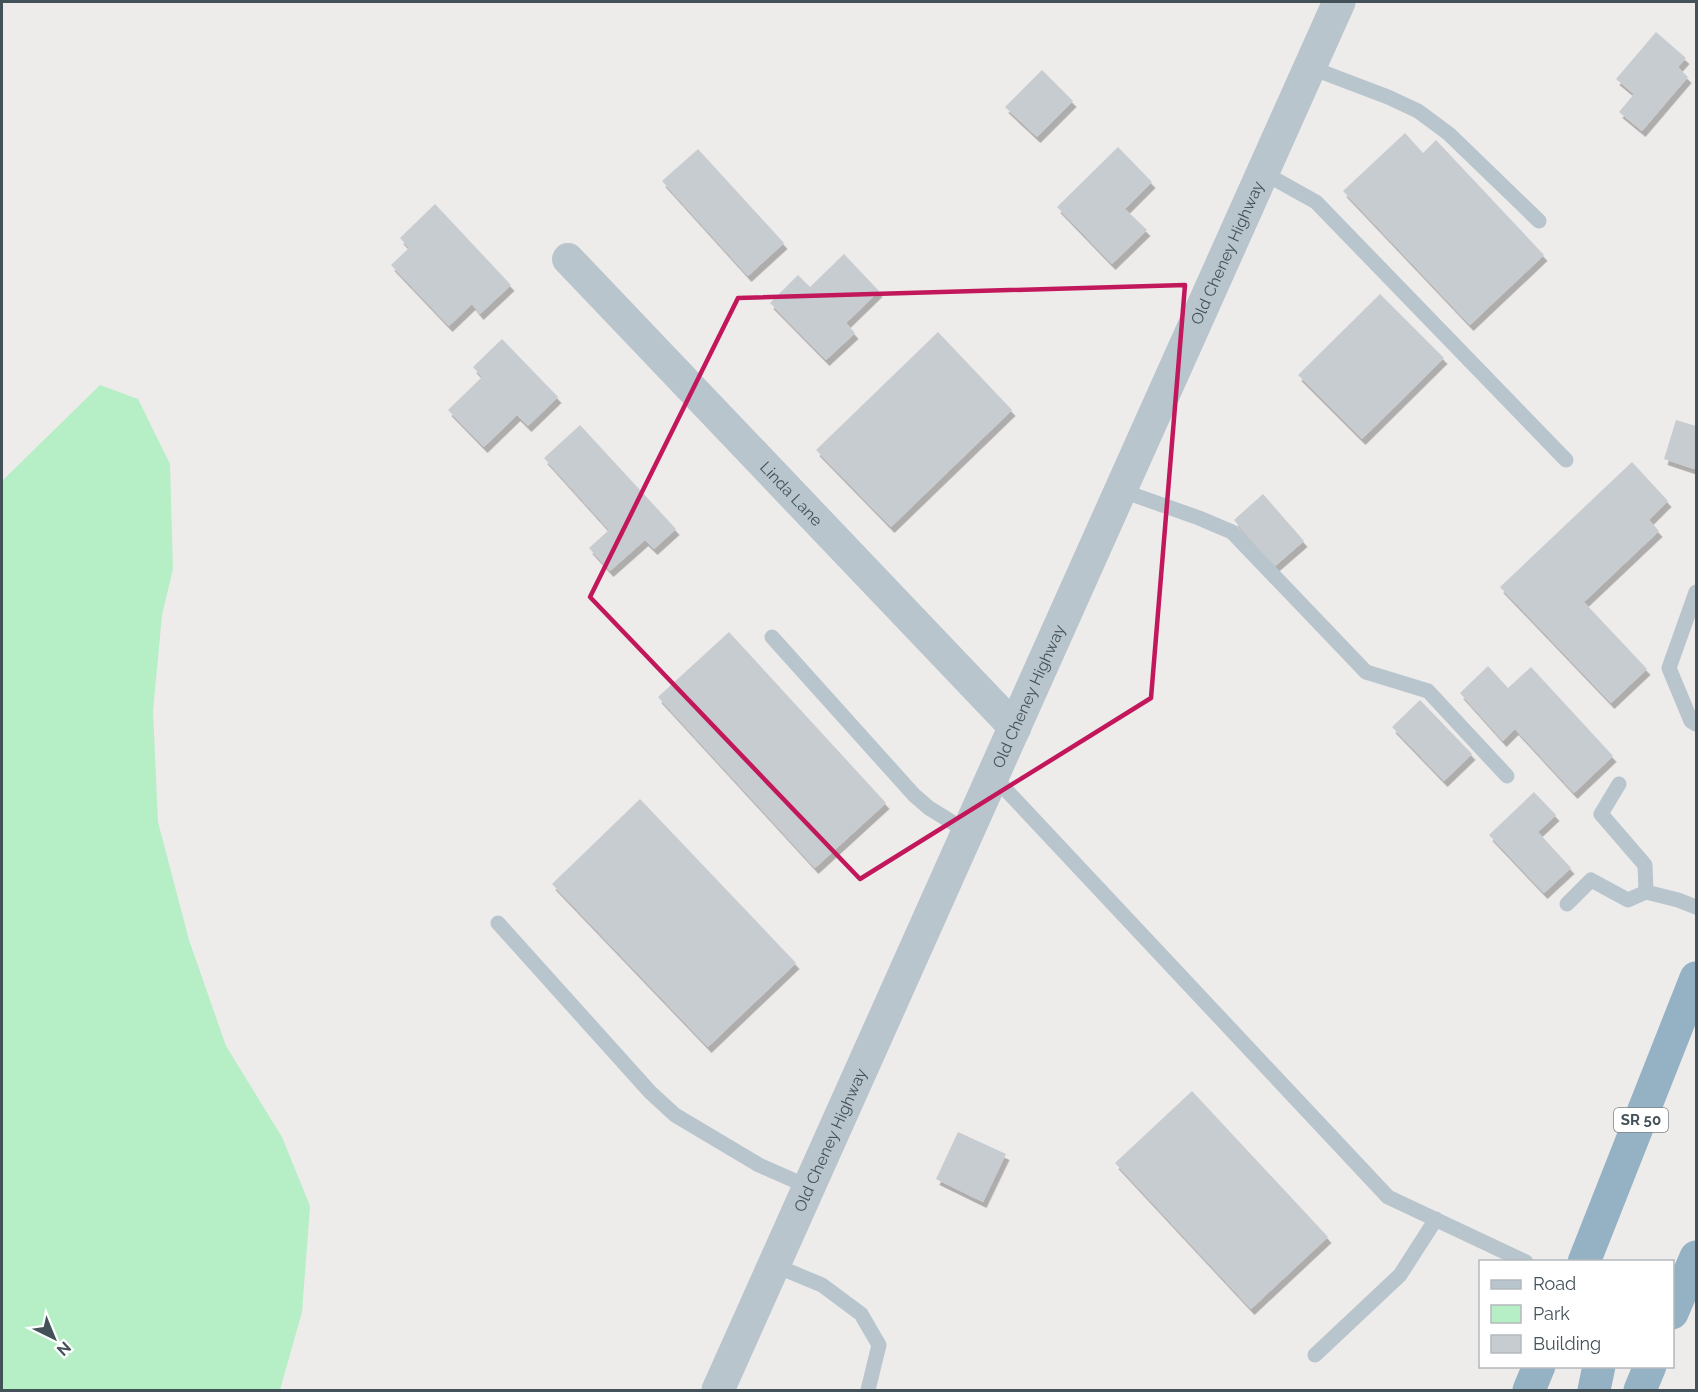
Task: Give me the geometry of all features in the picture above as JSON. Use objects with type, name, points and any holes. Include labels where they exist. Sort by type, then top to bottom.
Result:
[{"type":"highway","name":"SR 50","points":[[1585,1260],[1696,978]]},
{"type":"highway","points":[[1674,1308],[1696,1257]]},
{"type":"highway","points":[[1529,1390],[1538,1368]]},
{"type":"highway","points":[[1594,1390],[1599,1368]]},
{"type":"highway","points":[[1640,1390],[1649,1368]]},
{"type":"street","name":"Old Cheney Highway","points":[[718,1390],[1339,2]]},
{"type":"street","name":"Linda Lane","points":[[568,259],[1015,728]]},
{"type":"lane","points":[[1309,66],[1418,111],[1449,134],[1539,221]]},
{"type":"lane","points":[[1263,172],[1316,202],[1566,460]]},
{"type":"lane","points":[[1120,490],[1232,532],[1366,672],[1428,691],[1507,776]]},
{"type":"lane","points":[[1696,592],[1669,668],[1691,721],[1696,724]]},
{"type":"lane","points":[[772,637],[914,795],[929,808],[968,832]]},
{"type":"lane","points":[[993,776],[1388,1197],[1522,1260]]},
{"type":"lane","points":[[1618,784],[1601,814],[1645,865],[1646,892]]},
{"type":"lane","points":[[1567,904],[1592,880],[1628,900],[1646,892],[1696,907]]},
{"type":"lane","points":[[498,923],[650,1092],[675,1115],[759,1165],[809,1188]]},
{"type":"lane","points":[[1315,1355],[1400,1275],[1436,1219]]},
{"type":"lane","points":[[774,1265],[822,1285],[861,1314],[879,1345],[868,1390]]},
{"type":"highlighted area","points":[[1185,285],[1151,698],[860,879],[590,597],[738,298]]},
{"type":"green space","points":[[100,385],[138,399],[170,464],[173,569],[162,615],[153,711],[158,822],[189,940],[226,1046],[282,1137],[310,1206],[302,1312],[280,1390],[2,1390],[2,481]]},
{"type":"building","points":[[1656,32],[1686,58],[1678,67],[1688,77],[1642,131],[1619,112],[1634,94],[1616,79]]},
{"type":"building","points":[[1042,70],[1073,101],[1037,137],[1005,107]]},
{"type":"building","points":[[1405,133],[1423,153],[1436,140],[1544,255],[1470,325],[1343,191]]},
{"type":"building","points":[[1118,147],[1152,182],[1125,209],[1147,230],[1112,264],[1057,207]]},
{"type":"building","points":[[698,149],[784,243],[748,276],[662,181]]},
{"type":"building","points":[[435,204],[511,285],[480,314],[472,304],[449,326],[391,265],[409,248],[400,238]]},
{"type":"building","points":[[844,254],[879,291],[846,323],[855,333],[826,360],[770,303],[798,275],[810,287]]},
{"type":"building","points":[[1380,294],[1444,358],[1362,439],[1298,375]]},
{"type":"building","points":[[938,332],[1012,410],[891,527],[816,450]]},
{"type":"building","points":[[502,339],[558,397],[528,426],[517,415],[484,447],[448,410],[482,377],[473,367]]},
{"type":"building","points":[[1676,420],[1696,426],[1694,469],[1664,459]]},
{"type":"building","points":[[580,425],[676,529],[654,549],[645,540],[610,571],[589,548],[609,530],[544,458]]},
{"type":"building","points":[[1632,462],[1668,501],[1649,520],[1659,531],[1584,602],[1647,669],[1611,703],[1500,587]]},
{"type":"building","points":[[1263,494],[1304,541],[1274,567],[1234,520]]},
{"type":"building","points":[[729,632],[886,803],[815,868],[658,697]]},
{"type":"building","points":[[1488,666],[1508,688],[1531,667],[1613,756],[1574,793],[1515,729],[1503,741],[1460,693]]},
{"type":"building","points":[[1420,700],[1472,754],[1444,781],[1392,727]]},
{"type":"building","points":[[1534,792],[1556,815],[1538,832],[1571,868],[1544,893],[1489,835]]},
{"type":"building","points":[[640,799],[796,963],[708,1047],[552,884]]},
{"type":"building","points":[[1192,1091],[1328,1237],[1251,1309],[1115,1163]]},
{"type":"building","points":[[958,1132],[1006,1154],[983,1202],[936,1179]]}]
